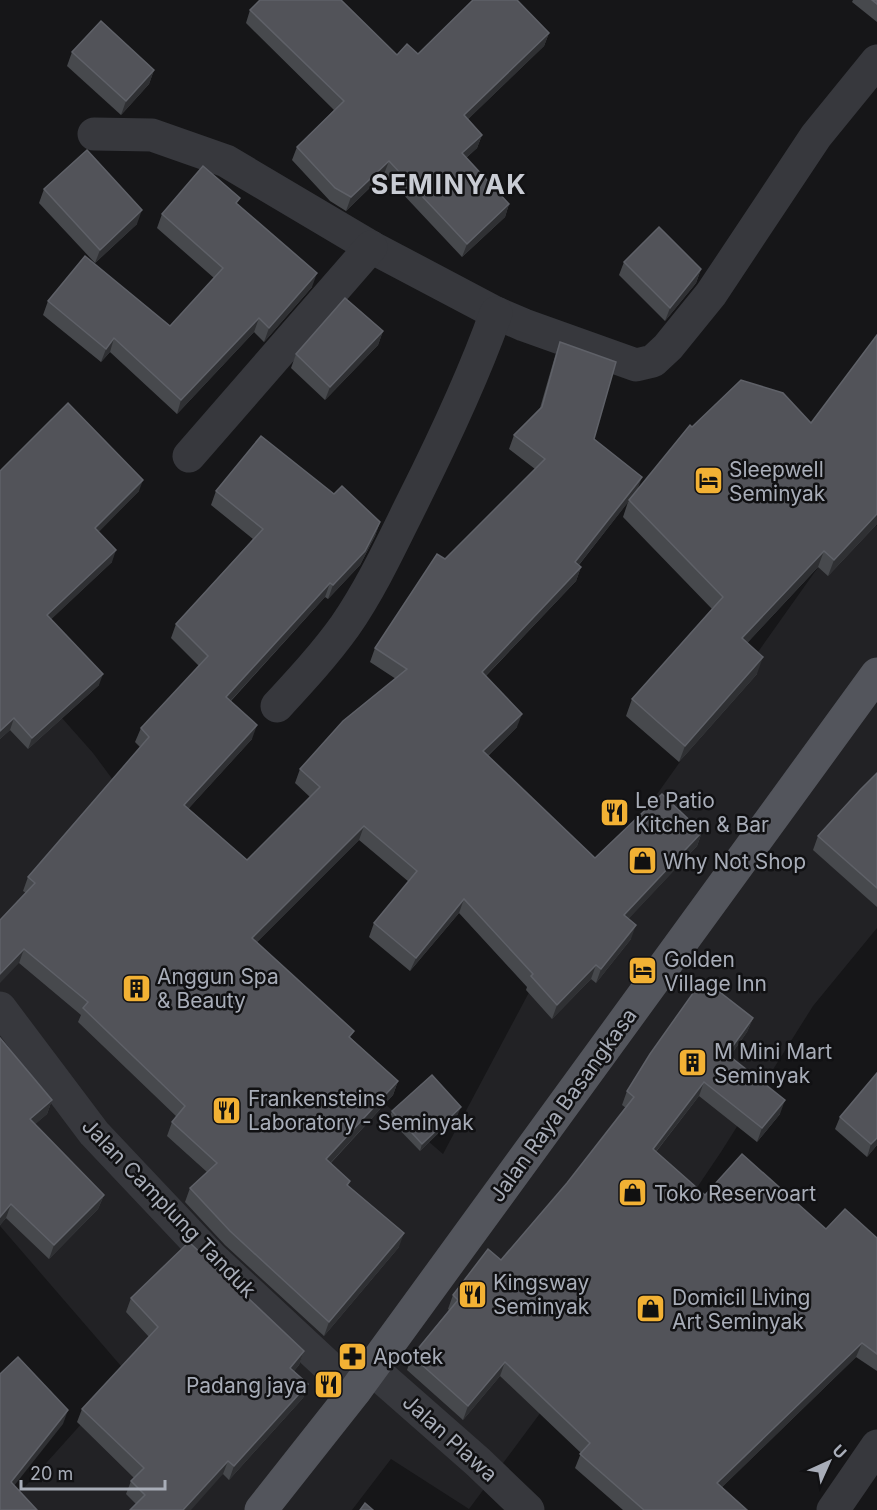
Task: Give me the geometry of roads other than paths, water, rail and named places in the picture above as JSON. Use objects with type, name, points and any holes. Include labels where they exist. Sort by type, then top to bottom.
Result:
[{"type":"main road","name":"Jalan Raya Basangkasa","points":[[261,1510],[363,1380],[877,674]]},
{"type":"street","points":[[94,134],[152,135],[226,161],[371,247],[496,313],[524,326],[636,365],[653,361],[668,347],[711,294],[816,136],[877,61]]},
{"type":"street","points":[[189,456],[371,247]]},
{"type":"street","points":[[277,706],[323,655],[367,591],[460,407],[496,313]]},
{"type":"street","name":"Jalan Camplung Tanduk","points":[[0,1008],[94,1133],[212,1258],[363,1380]]},
{"type":"street","name":"Jalan Plawa","points":[[363,1380],[478,1462],[528,1510]]},
{"type":"street","points":[[833,1510],[877,1446]]},
{"type":"place","name":"Sleepwell Seminyak","points":[[708,481]]},
{"type":"place","name":"Le Patio Kitchen & Bar","points":[[614,812]]},
{"type":"place","name":"Why Not Shop","points":[[642,861]]},
{"type":"place","name":"Golden Village Inn","points":[[643,971]]},
{"type":"place","name":"Anggun Spa & Beauty","points":[[136,988]]},
{"type":"place","name":"M Mini Mart Seminyak","points":[[693,1063]]},
{"type":"place","name":"Frankensteins Laboratory - Seminyak","points":[[227,1110]]},
{"type":"place","name":"Toko Reservoart","points":[[633,1193]]},
{"type":"place","name":"Kingsway Seminyak","points":[[472,1294]]},
{"type":"place","name":"Domicil Living Art Seminyak","points":[[651,1309]]},
{"type":"place","name":"Apotek","points":[[352,1356]]},
{"type":"place","name":"Padang jaya","points":[[328,1385]]},
{"type":"district","name":"SEMINYAK","points":[[449,184]]}]
